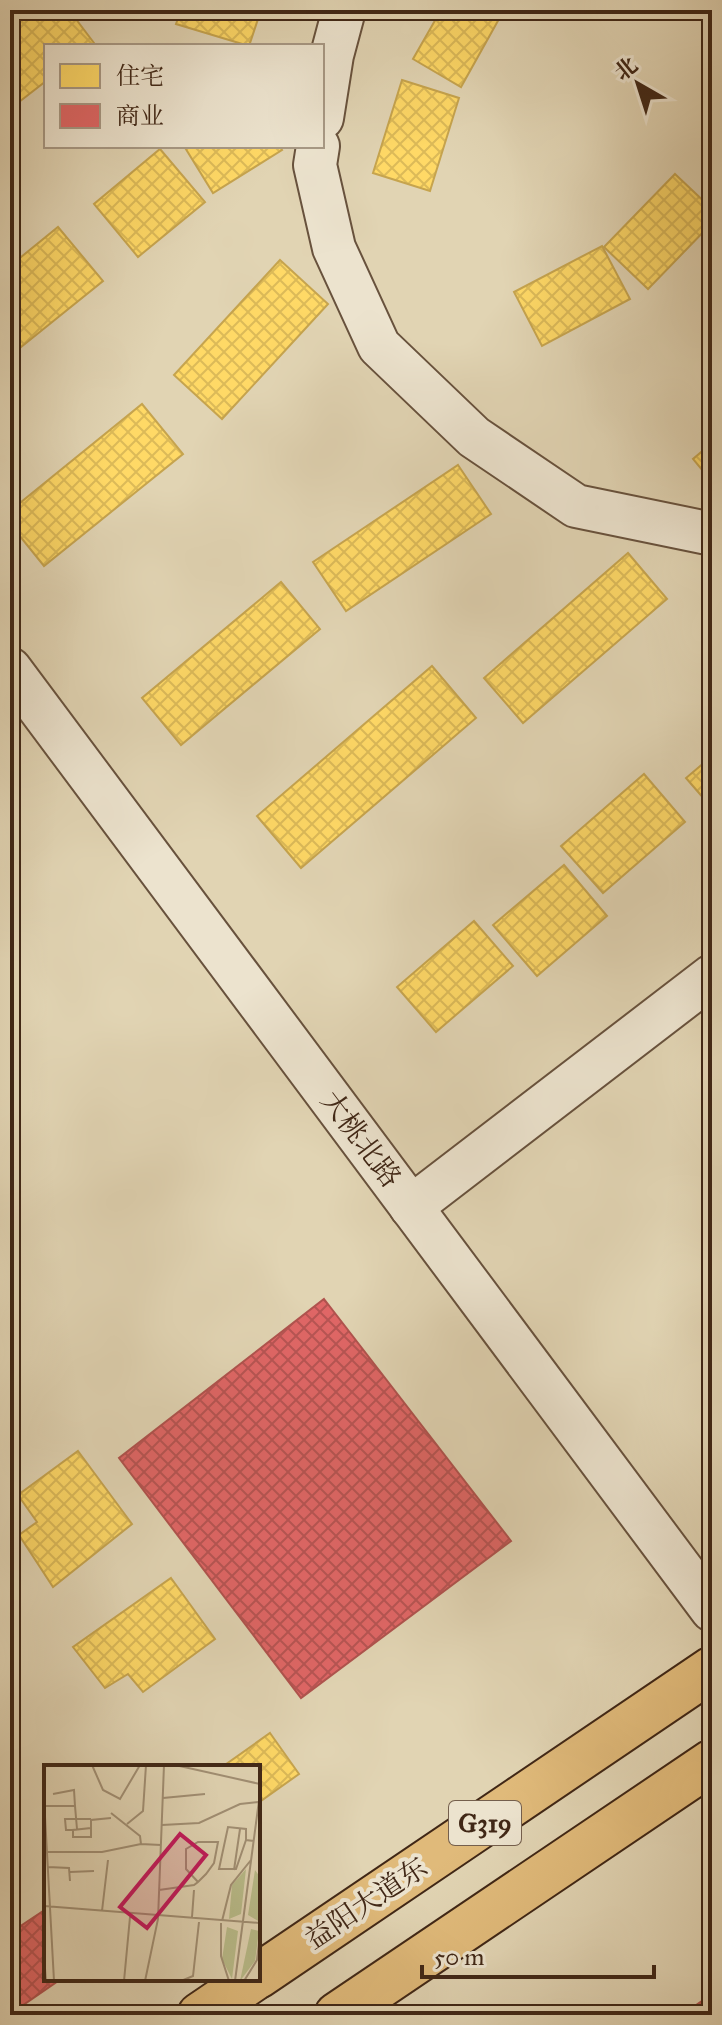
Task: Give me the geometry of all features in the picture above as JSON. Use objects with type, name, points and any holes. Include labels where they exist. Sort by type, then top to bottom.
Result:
[{"type":"main road","name":"益阳大道东","points":[[260,1974],[712,1669]]},
{"type":"main road","name":"G319","points":[[337,2015],[712,1762]]},
{"type":"main road","name":"益阳大道东","points":[[200,2015],[250,1981]]},
{"type":"street","points":[[324,108],[344,10]]},
{"type":"street","points":[[318,148],[315,165],[334,248],[379,346],[474,437],[576,506],[712,534]]},
{"type":"street","name":"大桃北路","points":[[10,669],[712,1610]]},
{"type":"street","points":[[411,1207],[712,976]]},
{"type":"building: 住宅","points":[[24,10],[69,10],[94,43],[44,44],[44,83],[10,109],[10,21]]},
{"type":"building: 住宅","points":[[181,10],[261,10],[250,44],[176,24]]},
{"type":"building: 住宅","points":[[441,10],[504,10],[461,87],[413,59]]},
{"type":"building: 住宅","points":[[402,80],[459,98],[430,191],[373,173]]},
{"type":"building: 住宅","points":[[185,148],[282,150],[213,193]]},
{"type":"building: 住宅","points":[[160,149],[205,202],[138,257],[94,204]]},
{"type":"building: 住宅","points":[[675,174],[712,209],[712,223],[648,289],[604,247]]},
{"type":"building: 住宅","points":[[58,227],[103,281],[10,356],[10,266]]},
{"type":"building: 住宅","points":[[602,246],[630,299],[542,346],[514,292]]},
{"type":"building: 住宅","points":[[280,260],[328,304],[222,419],[174,375]]},
{"type":"building: 住宅","points":[[142,404],[183,454],[44,566],[10,524],[10,511]]},
{"type":"building: 住宅","points":[[712,443],[712,482],[693,459]]},
{"type":"building: 住宅","points":[[458,465],[491,514],[346,611],[313,562]]},
{"type":"building: 住宅","points":[[628,553],[667,599],[523,723],[484,678]]},
{"type":"building: 住宅","points":[[281,582],[320,629],[181,745],[142,698]]},
{"type":"building: 住宅","points":[[432,666],[476,718],[301,868],[257,816]]},
{"type":"building: 住宅","points":[[712,756],[712,808],[686,778]]},
{"type":"building: 住宅","points":[[644,774],[685,822],[603,893],[561,846]]},
{"type":"building: 住宅","points":[[564,865],[607,916],[537,976],[493,925]]},
{"type":"building: 住宅","points":[[474,921],[513,966],[436,1032],[397,987]]},
{"type":"building: 住宅","points":[[78,1451],[132,1524],[53,1587],[19,1535],[37,1522],[18,1495]]},
{"type":"building: 住宅","points":[[171,1578],[215,1639],[143,1692],[128,1674],[105,1688],[73,1647]]},
{"type":"building: 住宅","points":[[270,1733],[299,1774],[260,1802],[260,1765],[225,1765]]},
{"type":"building: 商业","points":[[324,1299],[511,1541],[301,1698],[119,1458]]},
{"type":"building: 商业","points":[[44,1910],[44,1981],[58,1981],[10,2014],[10,1933]]},
{"type":"building: 商业","points":[[712,1994],[712,2015],[682,2015]]}]
